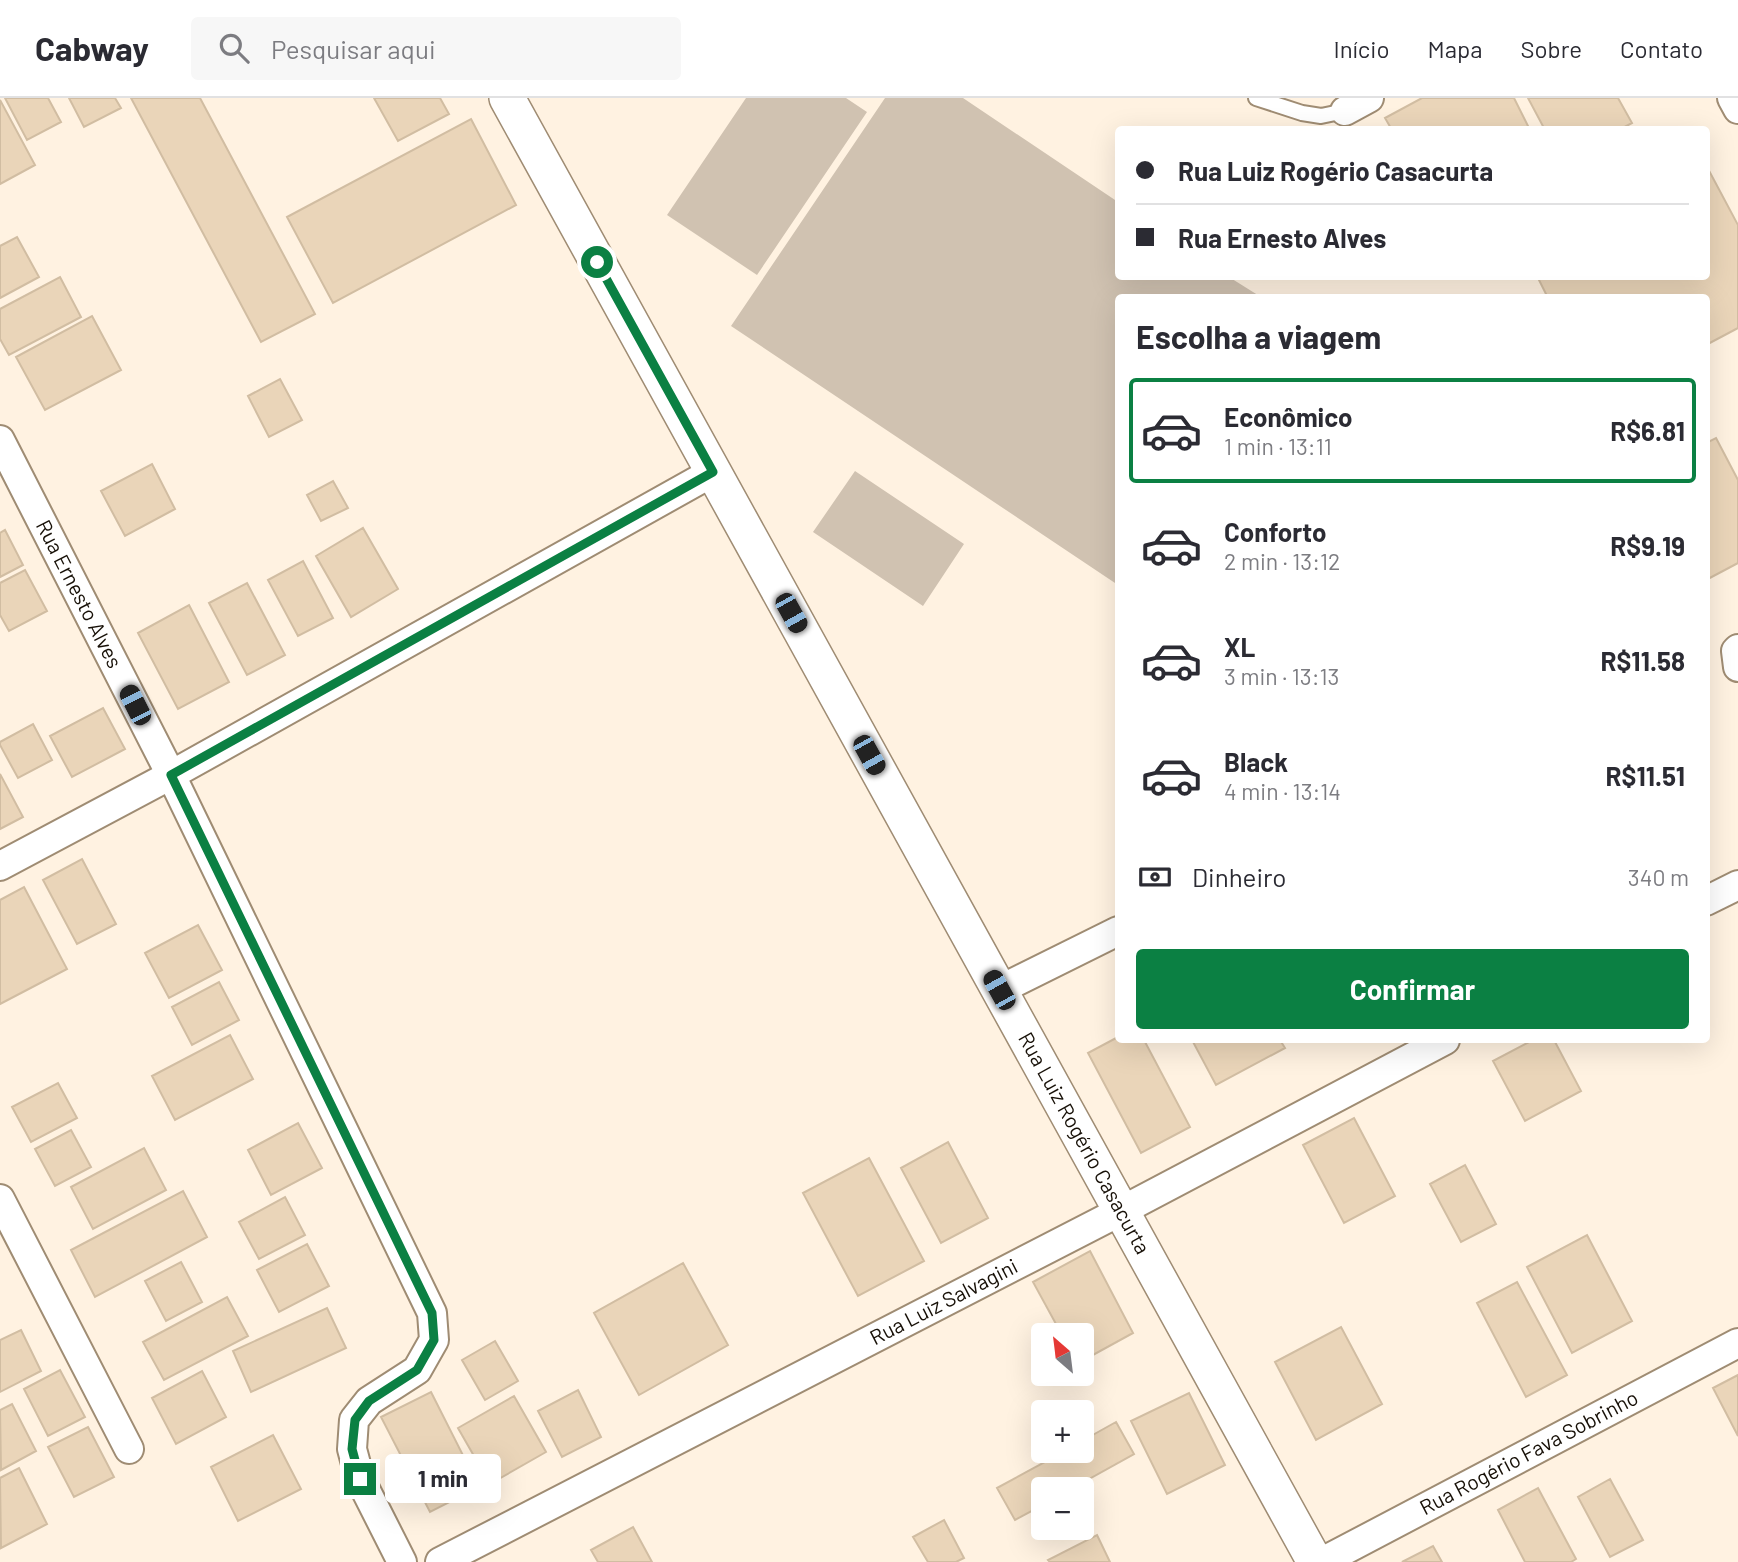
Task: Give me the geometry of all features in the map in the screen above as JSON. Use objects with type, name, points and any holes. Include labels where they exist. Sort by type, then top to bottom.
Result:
[{"type":"street","name":"Rua Luiz Rogério Casacurta","points":[[507,98],[1315,1562]]},
{"type":"street","points":[[1732,98],[1738,109]]},
{"type":"street","name":"Rua Ernesto Alves","points":[[2,447],[171,775],[432,1313],[434,1340],[417,1370],[369,1401],[355,1420],[352,1449],[360,1479],[402,1562]]},
{"type":"street","points":[[0,866],[171,775],[713,472]]},
{"type":"street","points":[[1738,649],[1738,667]]},
{"type":"street","points":[[1710,899],[1738,884]]},
{"type":"street","points":[[999,990],[1115,932]]},
{"type":"street","name":"Rua Luiz Salvagini","points":[[440,1562],[1121,1211],[1439,1043]]},
{"type":"street","points":[[0,1199],[129,1449]]},
{"type":"street","name":"Rua Rogério Fava Sobrinho","points":[[1322,1562],[1738,1343]]},
{"type":"lane","points":[[1256,98],[1302,113],[1321,116],[1357,105]]},
{"type":"shaded area","points":[[746,98],[846,98],[867,112],[757,275],[667,215]]},
{"type":"shaded area","points":[[885,98],[963,98],[1115,200],[1115,280],[1234,280],[1256,294],[1115,294],[1115,583],[731,326]]},
{"type":"shaded area","points":[[855,471],[964,544],[923,606],[813,532]]},
{"type":"building","points":[[5,98],[48,98],[61,122],[27,140]]},
{"type":"building","points":[[69,98],[115,98],[121,108],[84,127]]},
{"type":"building","points":[[131,98],[200,98],[315,314],[261,342]]},
{"type":"building","points":[[374,98],[440,98],[449,114],[398,141]]},
{"type":"building","points":[[1422,98],[1514,98],[1528,126],[1390,126],[1385,118]]},
{"type":"building","points":[[1528,98],[1618,98],[1632,123],[1626,126],[1543,126]]},
{"type":"building","points":[[0,100],[35,165],[0,184]]},
{"type":"building","points":[[471,119],[516,205],[333,303],[287,217]]},
{"type":"building","points":[[1710,172],[1738,225],[1738,328],[1710,343],[1710,294],[1546,294],[1539,280],[1710,280]]},
{"type":"building","points":[[17,237],[39,277],[0,298],[0,246]]},
{"type":"building","points":[[60,277],[81,317],[9,355],[0,339],[0,309]]},
{"type":"building","points":[[92,316],[121,370],[45,410],[16,357]]},
{"type":"building","points":[[280,379],[302,420],[269,437],[248,396]]},
{"type":"building","points":[[1716,438],[1738,480],[1738,563],[1710,578],[1710,441]]},
{"type":"building","points":[[152,464],[175,509],[125,536],[101,491]]},
{"type":"building","points":[[333,481],[348,508],[321,521],[307,495]]},
{"type":"building","points":[[363,528],[398,589],[351,617],[316,556]]},
{"type":"building","points":[[5,530],[23,565],[0,577],[0,533]]},
{"type":"building","points":[[303,561],[333,618],[298,636],[268,580]]},
{"type":"building","points":[[25,570],[47,611],[9,631],[0,615],[0,583]]},
{"type":"building","points":[[247,583],[285,655],[247,675],[209,603]]},
{"type":"building","points":[[189,605],[229,682],[178,709],[138,633]]},
{"type":"building","points":[[103,708],[125,749],[72,777],[50,736]]},
{"type":"building","points":[[33,724],[52,760],[18,778],[0,742]]},
{"type":"building","points":[[0,774],[23,817],[0,829]]},
{"type":"building","points":[[82,859],[116,924],[77,944],[43,880]]},
{"type":"building","points":[[24,887],[67,969],[0,1004],[0,900]]},
{"type":"building","points":[[198,925],[222,970],[169,998],[145,953]]},
{"type":"building","points":[[219,982],[239,1020],[192,1045],[172,1007]]},
{"type":"building","points":[[230,1035],[253,1079],[175,1120],[152,1076]]},
{"type":"building","points":[[1115,1039],[1115,1043],[1146,1043],[1190,1127],[1141,1153],[1088,1053]]},
{"type":"building","points":[[1194,1043],[1282,1043],[1285,1048],[1216,1085]]},
{"type":"building","points":[[1527,1043],[1556,1043],[1581,1091],[1525,1121],[1493,1061]]},
{"type":"building","points":[[58,1083],[77,1118],[31,1142],[12,1107]]},
{"type":"building","points":[[1354,1118],[1395,1196],[1344,1223],[1303,1145]]},
{"type":"building","points":[[298,1123],[322,1168],[271,1195],[248,1150]]},
{"type":"building","points":[[71,1130],[91,1167],[55,1186],[35,1149]]},
{"type":"building","points":[[948,1142],[988,1218],[941,1243],[901,1168]]},
{"type":"building","points":[[144,1148],[166,1190],[93,1229],[71,1187]]},
{"type":"building","points":[[869,1158],[924,1261],[858,1296],[803,1193]]},
{"type":"building","points":[[1465,1165],[1496,1224],[1461,1242],[1430,1184]]},
{"type":"building","points":[[183,1191],[207,1237],[95,1297],[71,1250]]},
{"type":"building","points":[[285,1197],[305,1235],[259,1259],[239,1222]]},
{"type":"building","points":[[1587,1235],[1632,1321],[1572,1353],[1527,1267]]},
{"type":"building","points":[[307,1244],[329,1286],[279,1312],[257,1270]]},
{"type":"building","points":[[1090,1251],[1133,1333],[1094,1354],[1094,1323],[1055,1323],[1033,1282]]},
{"type":"building","points":[[181,1262],[202,1302],[166,1321],[145,1281]]},
{"type":"building","points":[[683,1263],[728,1345],[639,1395],[594,1313]]},
{"type":"building","points":[[1517,1282],[1567,1375],[1526,1397],[1477,1303]]},
{"type":"building","points":[[227,1297],[248,1336],[164,1380],[143,1342]]},
{"type":"building","points":[[327,1308],[346,1348],[251,1392],[233,1351]]},
{"type":"building","points":[[1341,1327],[1382,1404],[1316,1440],[1275,1362]]},
{"type":"building","points":[[21,1330],[41,1371],[0,1392],[0,1340]]},
{"type":"building","points":[[495,1341],[518,1381],[485,1400],[462,1360]]},
{"type":"building","points":[[60,1370],[85,1417],[48,1436],[24,1389]]},
{"type":"building","points":[[202,1371],[226,1417],[176,1444],[152,1398]]},
{"type":"building","points":[[1738,1375],[1738,1436],[1713,1388]]},
{"type":"building","points":[[578,1390],[601,1437],[562,1457],[538,1411]]},
{"type":"building","points":[[431,1392],[479,1487],[430,1512],[381,1417]]},
{"type":"building","points":[[1189,1393],[1225,1465],[1167,1494],[1131,1421]]},
{"type":"building","points":[[514,1396],[546,1452],[490,1484],[458,1428]]},
{"type":"building","points":[[12,1404],[36,1451],[1,1470],[0,1410]]},
{"type":"building","points":[[1116,1422],[1134,1454],[1093,1477],[1031,1477],[1031,1511],[1015,1520],[997,1488],[1043,1463],[1094,1463],[1094,1434]]},
{"type":"building","points":[[88,1427],[114,1477],[74,1497],[48,1447]]},
{"type":"building","points":[[273,1435],[301,1489],[238,1521],[211,1467]]},
{"type":"building","points":[[19,1468],[47,1524],[1,1548],[0,1478]]},
{"type":"building","points":[[1610,1479],[1643,1540],[1610,1557],[1578,1497]]},
{"type":"building","points":[[1538,1488],[1576,1559],[1571,1562],[1525,1562],[1498,1510]]},
{"type":"building","points":[[944,1520],[964,1558],[956,1562],[928,1562],[913,1537]]},
{"type":"building","points":[[633,1527],[652,1562],[598,1562],[591,1550]]},
{"type":"building","points":[[1097,1535],[1110,1562],[1048,1560],[1087,1540],[1094,1540]]},
{"type":"building","points":[[1433,1546],[1442,1562],[1402,1562]]},
{"type":"route","points":[[360,1479],[352,1449],[355,1420],[369,1401],[417,1370],[434,1340],[432,1313],[171,775],[713,472],[597,262]]}]
